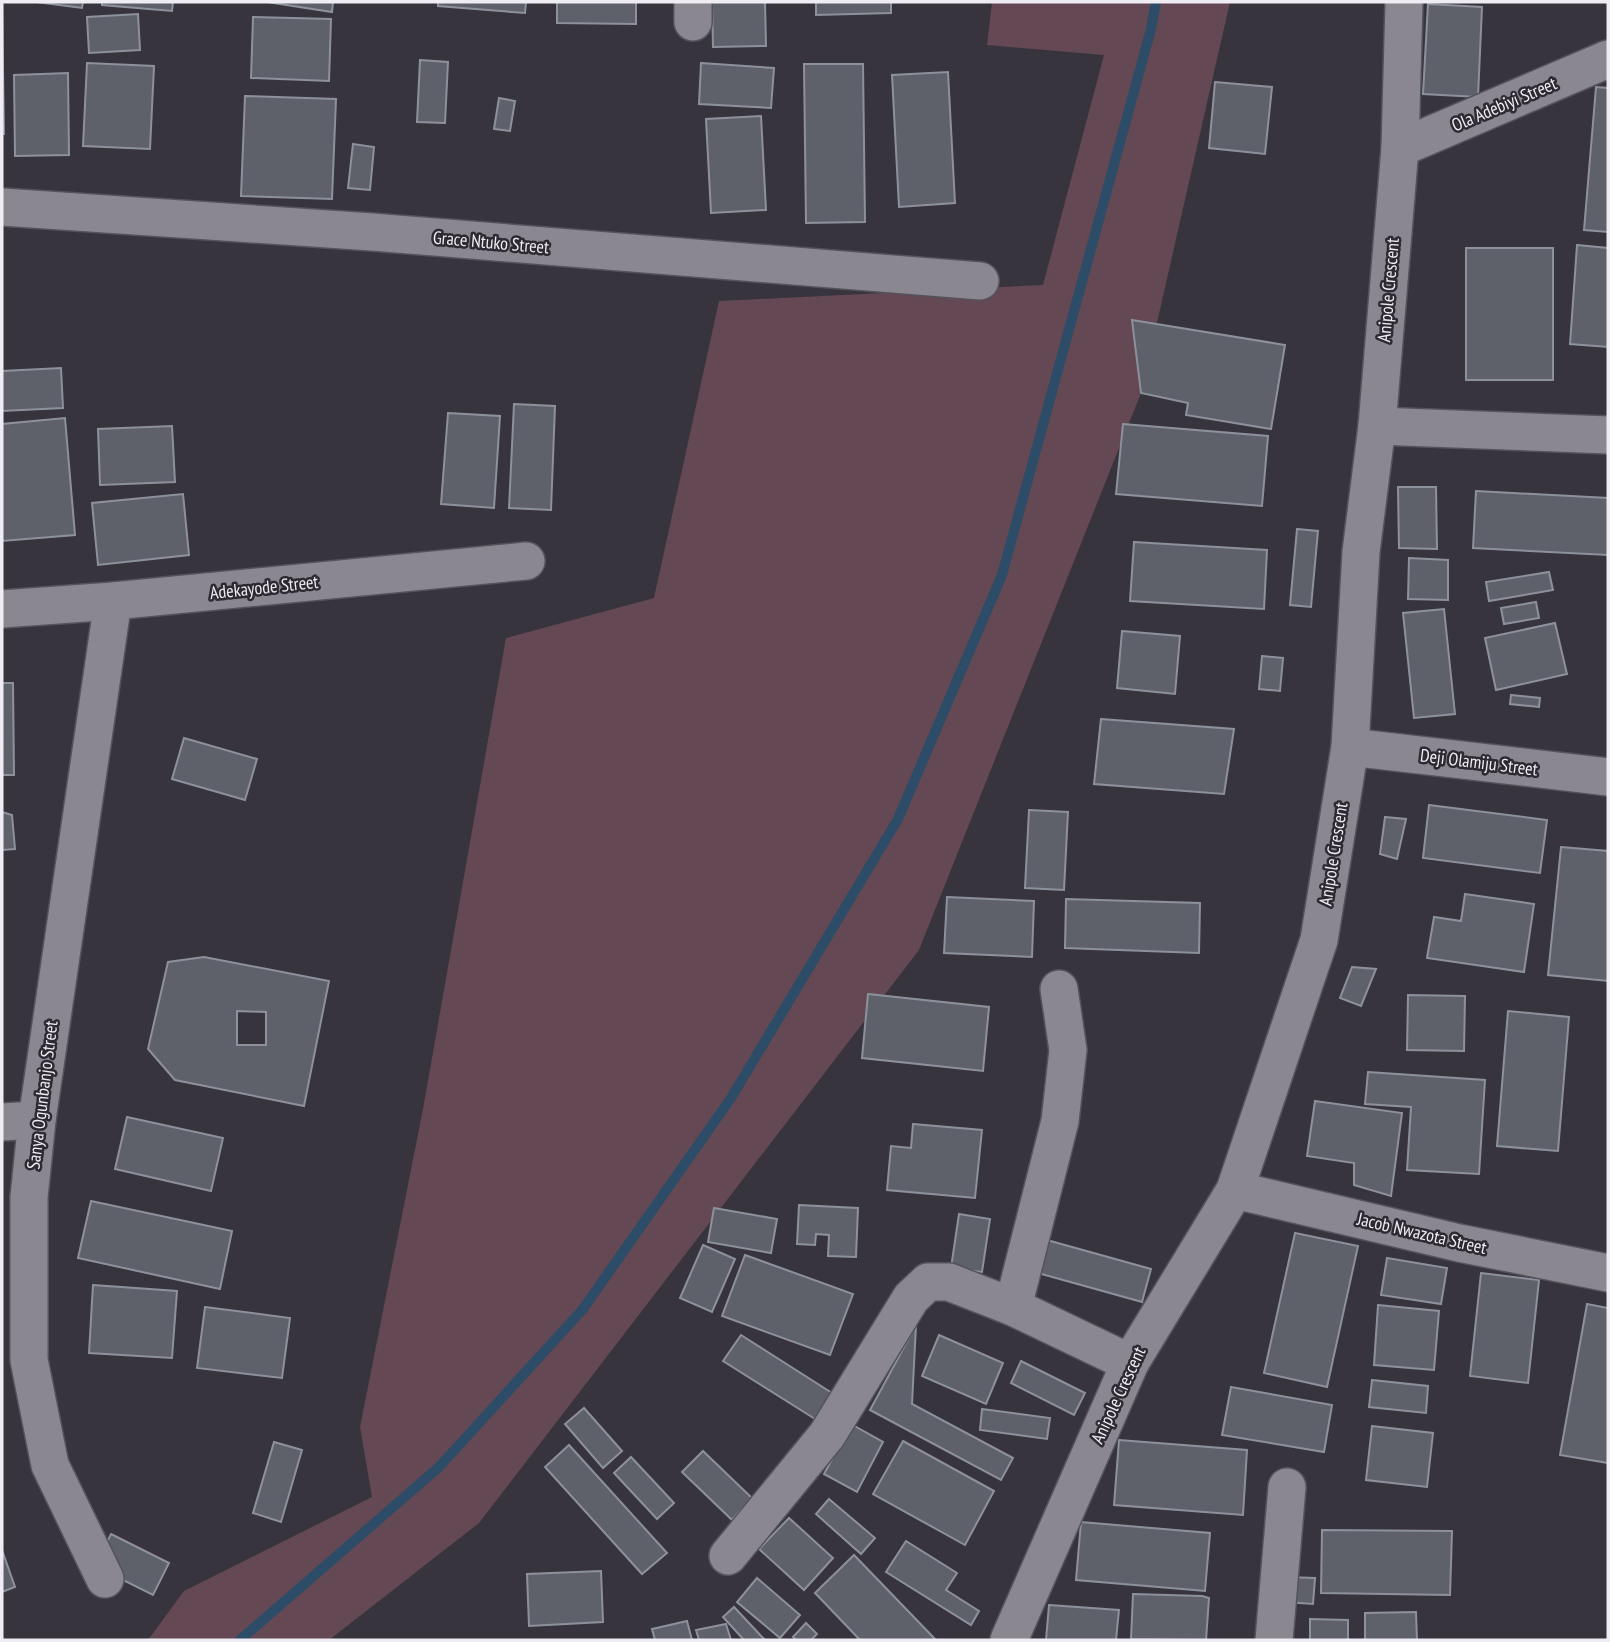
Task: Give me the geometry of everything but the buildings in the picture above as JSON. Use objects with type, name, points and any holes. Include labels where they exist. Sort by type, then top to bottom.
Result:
[{"type":"street","name":"Anipole Crescent","points":[[1009,1640],[1130,1363],[1236,1190],[1319,940],[1350,747],[1361,552],[1377,426],[1401,148],[1404,2]]},
{"type":"street","name":"Ola Adebiyi Street","points":[[1401,148],[1608,59]]},
{"type":"street","name":"Grace Ntuko Street","points":[[2,207],[358,231],[979,281]]},
{"type":"street","points":[[1377,426],[1608,435]]},
{"type":"street","name":"Adekayode Street","points":[[2,609],[114,601],[526,561]]},
{"type":"street","name":"Sanya Ogunbanjo Street","points":[[105,1579],[50,1465],[29,1360],[29,1197],[20,1121],[114,601]]},
{"type":"street","name":"Deji Olamiju Street","points":[[1350,747],[1608,778]]},
{"type":"street","points":[[1013,1307],[1060,1121],[1068,1050],[1059,989]]},
{"type":"street","name":"Jacob Nwazota Street","points":[[1236,1190],[1459,1242],[1608,1273]]},
{"type":"street","points":[[728,1556],[827,1436],[911,1298],[928,1282],[949,1282],[1013,1307],[1130,1363]]},
{"type":"street","points":[[1273,1640],[1287,1487]]},
{"type":"shaded area","points":[[992,2],[1230,2],[1141,393],[919,950],[479,1523],[329,1640],[148,1640],[184,1591],[372,1497],[360,1427],[423,1109],[506,638],[654,598],[719,301],[1043,285],[1104,55],[987,45]]},
{"type":"waterway","points":[[240,1640],[439,1467],[583,1309],[731,1098],[898,819],[1002,575],[1151,29],[1156,2]]}]
